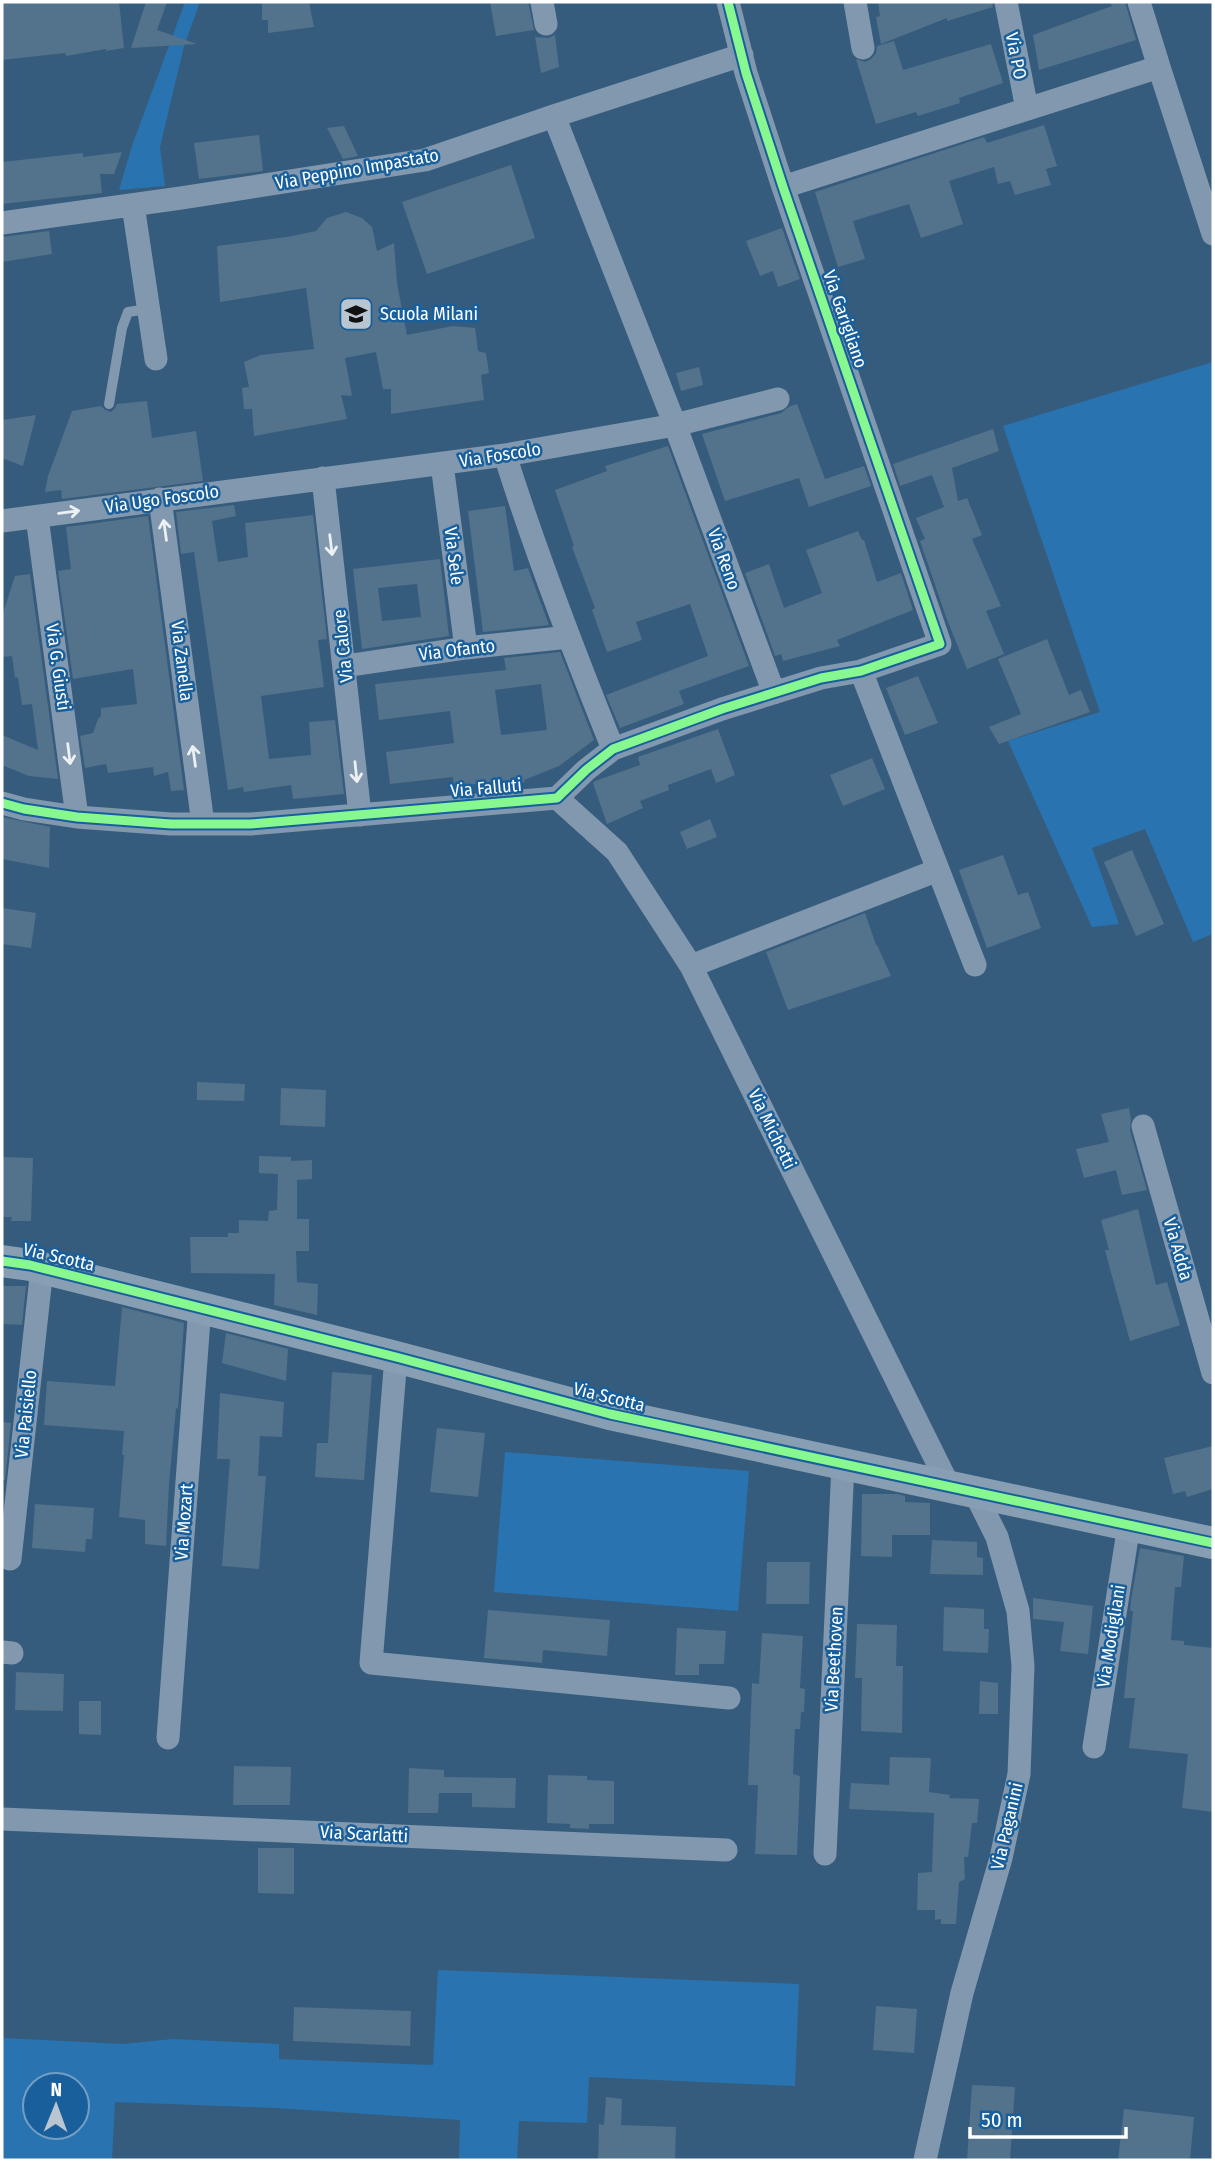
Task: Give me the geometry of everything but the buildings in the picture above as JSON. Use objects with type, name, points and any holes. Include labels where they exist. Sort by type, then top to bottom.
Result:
[{"type":"street","name":"Via Garigliano","points":[[728,2],[783,187],[940,644],[861,671]]},
{"type":"street","points":[[855,2],[863,48]]},
{"type":"street","name":"Via PO","points":[[1006,2],[1027,109]]},
{"type":"street","points":[[1139,2],[1213,234]]},
{"type":"street","name":"Via Peppino Impastato","points":[[2,223],[425,160],[742,55]]},
{"type":"street","points":[[783,187],[1160,66]]},
{"type":"street","name":"Via Reno","points":[[554,116],[676,425],[774,693]]},
{"type":"street","points":[[133,205],[156,359]]},
{"type":"street","name":"Via Foscolo","points":[[323,478],[505,455],[676,425],[778,399]]},
{"type":"street","points":[[505,455],[517,496],[613,749]]},
{"type":"street","name":"Via Sele","points":[[442,464],[466,648]]},
{"type":"street","name":"Via Ugo Foscolo","points":[[2,521],[323,478]]},
{"type":"street","name":"Via Calore","points":[[323,478],[360,814]]},
{"type":"street","name":"Via Zanella","points":[[160,499],[203,824]]},
{"type":"street","name":"Via G. Giusti","points":[[37,517],[77,817]]},
{"type":"street","name":"Via Ofanto","points":[[345,666],[466,648],[569,637]]},
{"type":"street","points":[[557,797],[613,749],[722,709],[821,678],[861,671],[975,965]]},
{"type":"street","name":"Via Falluti","points":[[2,803],[77,817],[171,824],[251,824],[557,797]]},
{"type":"street","name":"Via Michetti","points":[[557,797],[618,852],[691,965],[962,1489]]},
{"type":"street","points":[[691,965],[938,870]]},
{"type":"street","name":"Via Adda","points":[[1143,1126],[1213,1373]]},
{"type":"street","name":"Via Scotta","points":[[2,1261],[200,1306],[610,1414],[1213,1543]]},
{"type":"street","name":"Via Paisiello","points":[[10,1559],[42,1268]]},
{"type":"street","name":"Via Mozart","points":[[168,1738],[200,1306]]},
{"type":"street","points":[[396,1357],[371,1663],[729,1698]]},
{"type":"street","name":"Via Beethoven","points":[[825,1854],[843,1464]]},
{"type":"street","name":"Via Paganini","points":[[925,2160],[962,1993],[1001,1858],[1018,1774],[1023,1666],[1018,1611],[997,1537],[962,1489]]},
{"type":"street","name":"Via Modigliani","points":[[1094,1747],[1129,1525]]},
{"type":"street","name":"Via Scarlatti","points":[[2,1819],[726,1850]]},
{"type":"lane","points":[[109,404],[122,328],[128,312],[148,309]]},
{"type":"shaded area","points":[[185,2],[200,2],[184,46],[160,147],[165,186],[119,190],[132,146]]},
{"type":"shaded area","points":[[1213,362],[1213,934],[1193,942],[1145,829],[1092,848],[1119,924],[1092,927],[1008,741],[1100,712],[1003,426]]},
{"type":"shaded area","points":[[505,1452],[749,1471],[738,1611],[494,1592]]},
{"type":"shaded area","points":[[438,1970],[799,1984],[795,2086],[589,2077],[587,2123],[519,2121],[517,2160],[459,2160],[460,2120],[275,2108],[115,2102],[112,2160],[2,2160],[2,2038],[123,2044],[173,2039],[279,2044],[279,2059],[433,2065]]},
{"type":"cycle path","points":[[2,803],[77,817],[171,824],[251,824],[557,798],[613,749],[722,709],[821,678],[861,671],[940,644],[783,187],[746,73],[728,2]]},
{"type":"cycle path","points":[[2,1261],[30,1265],[396,1357],[610,1414],[1213,1543]]},
{"type":"place","name":"Scuola Milani","points":[[356,314]]}]
